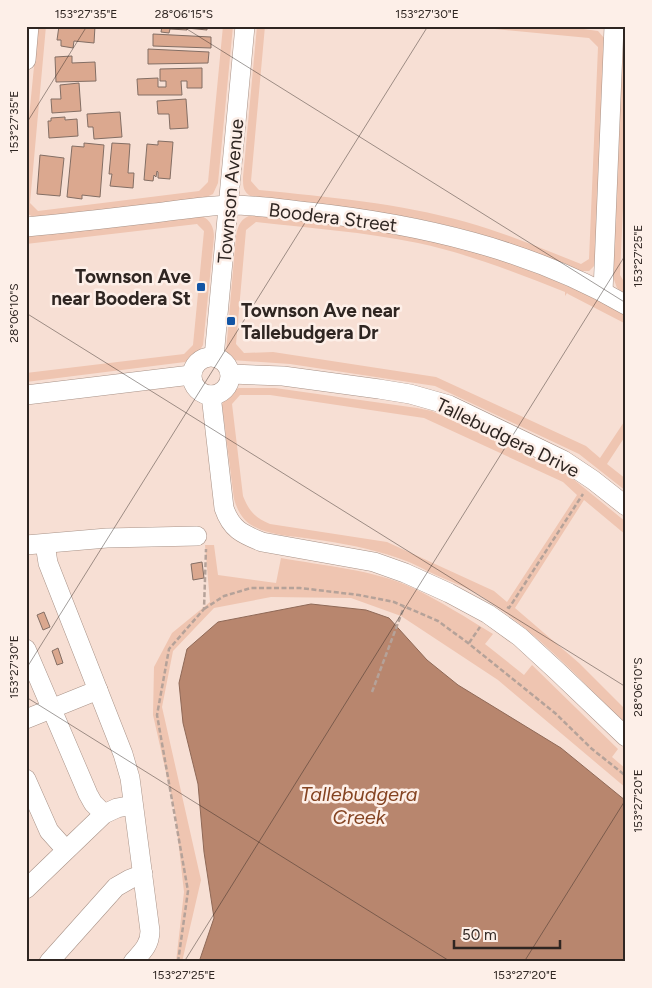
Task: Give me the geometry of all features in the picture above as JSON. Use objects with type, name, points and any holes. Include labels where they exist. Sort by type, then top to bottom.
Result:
[{"type":"street","points":[[26,60],[29,26]]},
{"type":"street","name":"Townson Avenue","points":[[214,357],[245,26]]},
{"type":"street","points":[[603,292],[614,26]]},
{"type":"street","name":"Boodera Street","points":[[26,228],[229,206],[354,217],[440,233],[518,257],[603,292],[626,306]]},
{"type":"street","points":[[208,356],[214,357],[226,363],[230,374],[230,381],[223,391],[211,395],[199,392],[191,376],[192,369],[201,359],[208,356]]},
{"type":"street","name":"Tallebudgera Drive","points":[[230,374],[283,376],[379,389],[432,399],[449,405],[563,460],[593,480],[626,506]]},
{"type":"street","points":[[26,395],[191,376]]},
{"type":"street","points":[[211,395],[224,508],[228,520],[236,529],[262,542],[374,562],[405,573],[449,593],[488,614],[520,637],[626,737]]},
{"type":"street","points":[[133,962],[150,938],[150,922],[127,765],[48,563],[35,544],[107,538],[202,540]]},
{"type":"street","points":[[26,649],[88,794],[104,814]]},
{"type":"street","points":[[26,719],[98,690]]},
{"type":"street","points":[[26,779],[50,831],[66,850]]},
{"type":"street","points":[[26,889],[104,814],[117,808],[133,805]]},
{"type":"street","points":[[49,962],[116,887],[143,874]]},
{"type":"path","points":[[504,605],[509,608],[583,494]]},
{"type":"path","points":[[202,540],[204,609]]},
{"type":"path","points":[[178,962],[188,891],[157,715],[169,649],[204,609],[224,596],[252,588],[300,588],[359,594],[394,602],[438,621],[556,713],[592,749],[626,776]]},
{"type":"path","points":[[372,692],[404,607]]},
{"type":"path","points":[[468,643],[483,624]]},
{"type":"shaded area","points":[[38,26],[46,26],[30,203],[38,211],[199,191],[208,182],[223,26],[233,26],[218,183],[213,194],[202,199],[37,219],[26,213],[26,148]]},
{"type":"shaded area","points":[[257,26],[265,26],[251,181],[259,190],[363,202],[440,215],[495,231],[581,264],[589,259],[598,47],[589,38],[464,26],[562,26],[598,31],[605,39],[595,265],[589,271],[580,271],[483,235],[415,218],[252,197],[249,195],[244,189],[243,177]]},
{"type":"shaded area","points":[[623,26],[626,26],[626,141],[620,275],[626,285],[626,295],[617,288],[612,274]]},
{"type":"shaded area","points":[[252,215],[378,229],[473,251],[550,279],[626,314],[626,324],[567,293],[565,296],[565,292],[493,264],[437,247],[377,236],[256,222],[246,230],[236,344],[244,353],[273,352],[436,377],[586,446],[600,458],[626,419],[626,435],[607,464],[626,479],[626,491],[579,454],[435,386],[290,364],[231,360],[226,352],[236,236],[241,222]]},
{"type":"shaded area","points":[[202,216],[211,224],[214,237],[203,345],[195,358],[185,362],[26,382],[26,373],[184,354],[193,345],[204,231],[197,224],[26,244],[26,236]]},
{"type":"shaded area","points":[[275,388],[432,411],[567,474],[626,522],[626,535],[584,500],[515,608],[579,663],[626,710],[626,724],[544,644],[509,615],[464,587],[387,554],[345,544],[275,534],[253,526],[246,521],[234,499],[222,405],[226,396],[236,389]],"holes":[[[240,395],[270,395],[424,418],[563,482],[577,495],[507,602],[494,591],[387,542],[270,524],[256,516],[250,510],[243,496],[232,404]]]},
{"type":"shaded area","points":[[205,545],[214,545],[218,575],[276,583],[281,558],[381,576],[413,588],[443,604],[493,634],[485,644],[524,675],[532,665],[618,749],[612,757],[626,769],[626,788],[498,680],[401,616],[351,598],[271,597],[214,608],[173,651],[162,707],[201,880],[182,962],[176,962],[184,892],[175,812],[153,715],[154,667],[172,633],[210,602]]},
{"type":"water","name":"Tallebudgera Creek","points":[[311,604],[366,610],[389,618],[427,660],[458,685],[561,748],[626,801],[626,962],[199,962],[214,918],[204,852],[198,784],[183,723],[179,683],[187,649],[218,622]]},
{"type":"building","points":[[59,26],[95,26],[94,43],[74,41],[73,48],[61,46],[61,40],[57,40]]},
{"type":"building","points":[[162,26],[207,26],[207,30],[170,29],[169,33],[161,32]]},
{"type":"building","points":[[153,34],[211,37],[211,48],[153,46]]},
{"type":"building","points":[[148,49],[209,52],[208,63],[148,64]]},
{"type":"building","points":[[72,56],[72,63],[95,62],[96,81],[56,82],[55,57]]},
{"type":"building","points":[[202,68],[202,88],[187,88],[187,81],[181,81],[182,95],[138,95],[137,79],[158,78],[158,87],[166,87],[166,81],[160,81],[160,69]]},
{"type":"building","points":[[79,83],[81,111],[52,113],[51,99],[61,99],[60,85]]},
{"type":"building","points":[[186,99],[188,128],[170,129],[169,114],[158,114],[157,101]]},
{"type":"building","points":[[120,112],[122,137],[94,139],[93,127],[88,127],[87,114]]},
{"type":"building","points":[[65,117],[65,120],[77,119],[78,136],[49,138],[48,121],[51,121],[51,118]]},
{"type":"building","points":[[158,141],[173,142],[170,179],[158,178],[157,171],[153,181],[144,180],[147,144],[158,145]]},
{"type":"building","points":[[84,143],[104,145],[100,197],[82,195],[82,199],[67,197],[72,146],[84,147]]},
{"type":"building","points":[[112,143],[130,144],[128,173],[134,173],[133,188],[110,186],[112,174],[109,174]]},
{"type":"building","points":[[40,155],[64,158],[60,196],[37,194]]},
{"type":"building","points":[[202,562],[204,578],[193,580],[191,564]]},
{"type":"building","points":[[44,612],[50,627],[43,630],[37,615]]},
{"type":"building","points":[[58,648],[63,663],[57,665],[52,651]]},
{"type":"place","name":"Townson Ave near Boodera St","points":[[201,287]]},
{"type":"place","name":"Townson Ave near Tallebudgera Dr","points":[[231,321]]}]
